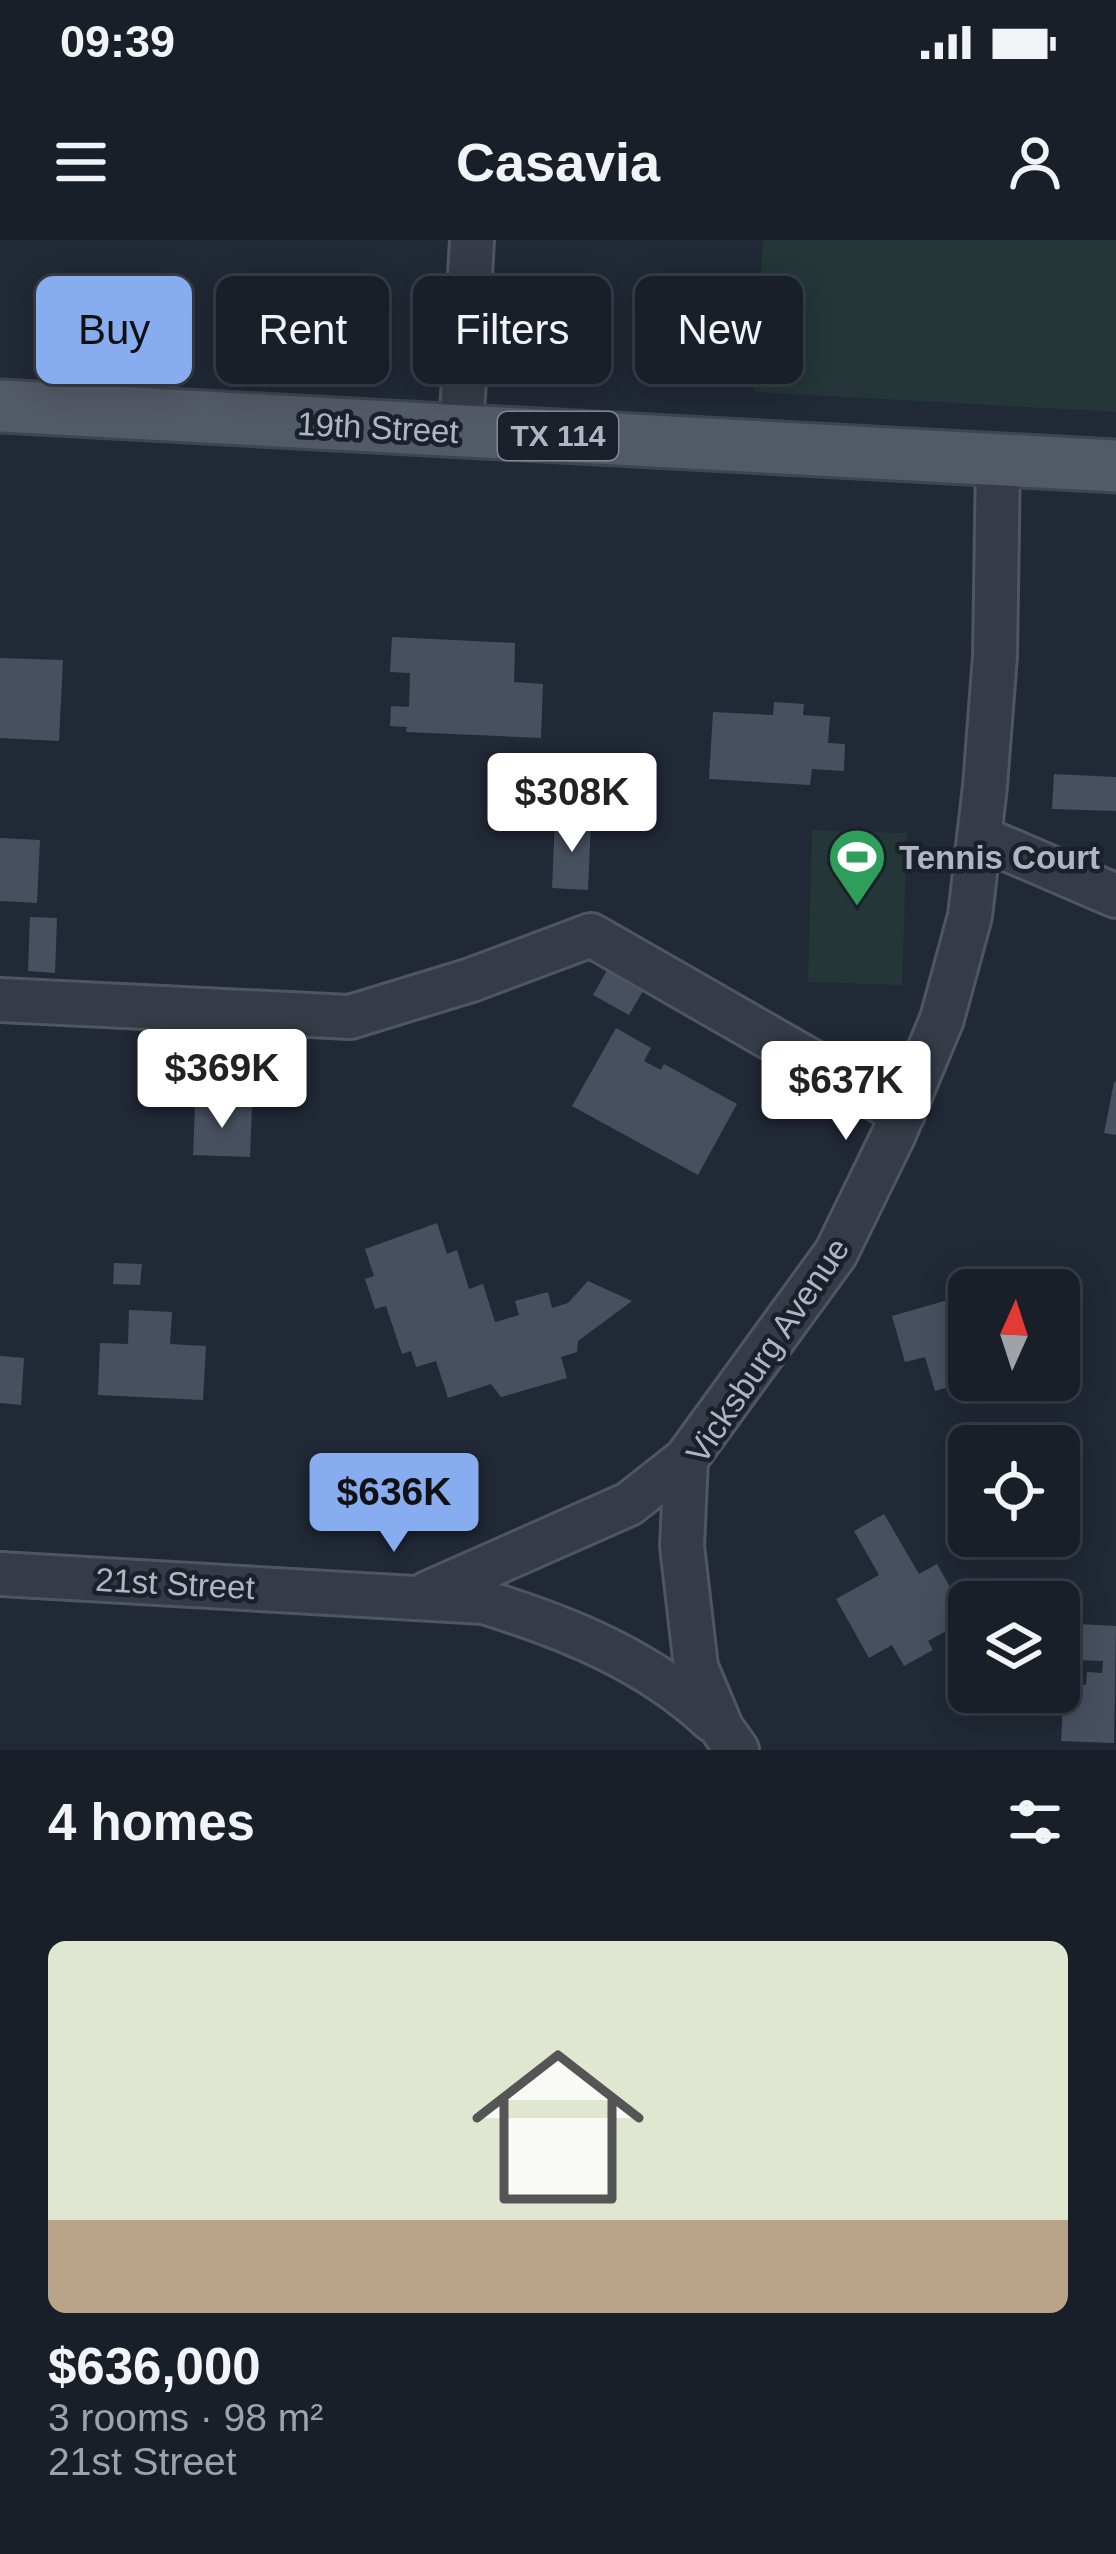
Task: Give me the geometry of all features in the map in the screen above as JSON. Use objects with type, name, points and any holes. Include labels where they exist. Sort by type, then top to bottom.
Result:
[{"type":"main road","name":"19th Street","points":[[0,406],[1116,466]]},
{"type":"street","points":[[461,431],[472,240]]},
{"type":"street","name":"Vicksburg Avenue","points":[[730,1739],[696,1667],[682,1546],[686,1459],[836,1253],[903,1114],[942,1019],[970,916],[979,837],[995,656],[998,459]]},
{"type":"street","points":[[979,837],[1116,896]]},
{"type":"street","points":[[0,1000],[350,1017],[471,980],[591,935],[903,1114]]},
{"type":"street","name":"21st Street","points":[[422,1595],[629,1504],[686,1459]]},
{"type":"street","name":"21st Street","points":[[0,1574],[484,1602],[606,1647],[679,1689],[730,1739]]},
{"type":"shaded area","points":[[763,240],[1116,240],[1116,412],[754,392],[754,384],[803,384],[803,276],[761,276]]},
{"type":"shaded area","name":"Tennis Court","points":[[812,830],[907,833],[902,985],[808,982]]},
{"type":"building","points":[[392,637],[515,643],[514,682],[543,684],[541,738],[406,732],[407,727],[390,726],[391,706],[409,707],[410,673],[390,672]]},
{"type":"building","points":[[0,658],[63,660],[59,741],[0,738]]},
{"type":"building","points":[[774,702],[804,704],[803,715],[830,717],[828,743],[845,744],[844,771],[812,769],[810,785],[709,779],[713,712],[773,715]]},
{"type":"building","points":[[1054,774],[1116,777],[1116,811],[1052,809]]},
{"type":"building","points":[[555,821],[591,823],[588,890],[552,888]]},
{"type":"building","points":[[0,838],[40,840],[37,903],[0,901]]},
{"type":"building","points":[[30,917],[57,918],[55,973],[28,971]]},
{"type":"building","points":[[611,963],[647,984],[629,1015],[593,995]]},
{"type":"building","points":[[616,1028],[651,1048],[644,1061],[661,1070],[664,1064],[737,1104],[698,1175],[572,1106]]},
{"type":"building","points":[[1116,1082],[1116,1135],[1104,1133]]},
{"type":"building","points":[[195,1105],[252,1107],[250,1157],[193,1155]]},
{"type":"building","points":[[437,1223],[447,1254],[457,1250],[469,1289],[483,1284],[495,1322],[519,1315],[515,1301],[548,1292],[552,1308],[568,1303],[588,1281],[632,1301],[578,1341],[577,1352],[561,1357],[567,1378],[501,1397],[491,1384],[448,1398],[436,1361],[416,1367],[411,1351],[402,1354],[386,1306],[375,1309],[365,1279],[374,1276],[365,1249]]},
{"type":"building","points":[[114,1263],[142,1264],[140,1285],[113,1284]]},
{"type":"building","points":[[948,1300],[948,1387],[935,1391],[925,1357],[905,1362],[892,1316]]},
{"type":"building","points":[[129,1310],[172,1312],[170,1344],[206,1346],[203,1400],[98,1395],[100,1343],[128,1344]]},
{"type":"building","points":[[0,1356],[24,1358],[21,1405],[0,1403]]},
{"type":"building","points":[[884,1514],[919,1574],[937,1564],[948,1584],[948,1630],[928,1641],[933,1650],[904,1666],[892,1645],[869,1658],[836,1599],[879,1575],[854,1531]]},
{"type":"building","points":[[1080,1624],[1116,1626],[1114,1743],[1061,1741],[1062,1713],[1080,1713],[1080,1685],[1086,1685],[1087,1672],[1102,1673],[1103,1661],[1080,1660]]},
{"type":"place","name":"Tennis Court","points":[[857,908]]}]
